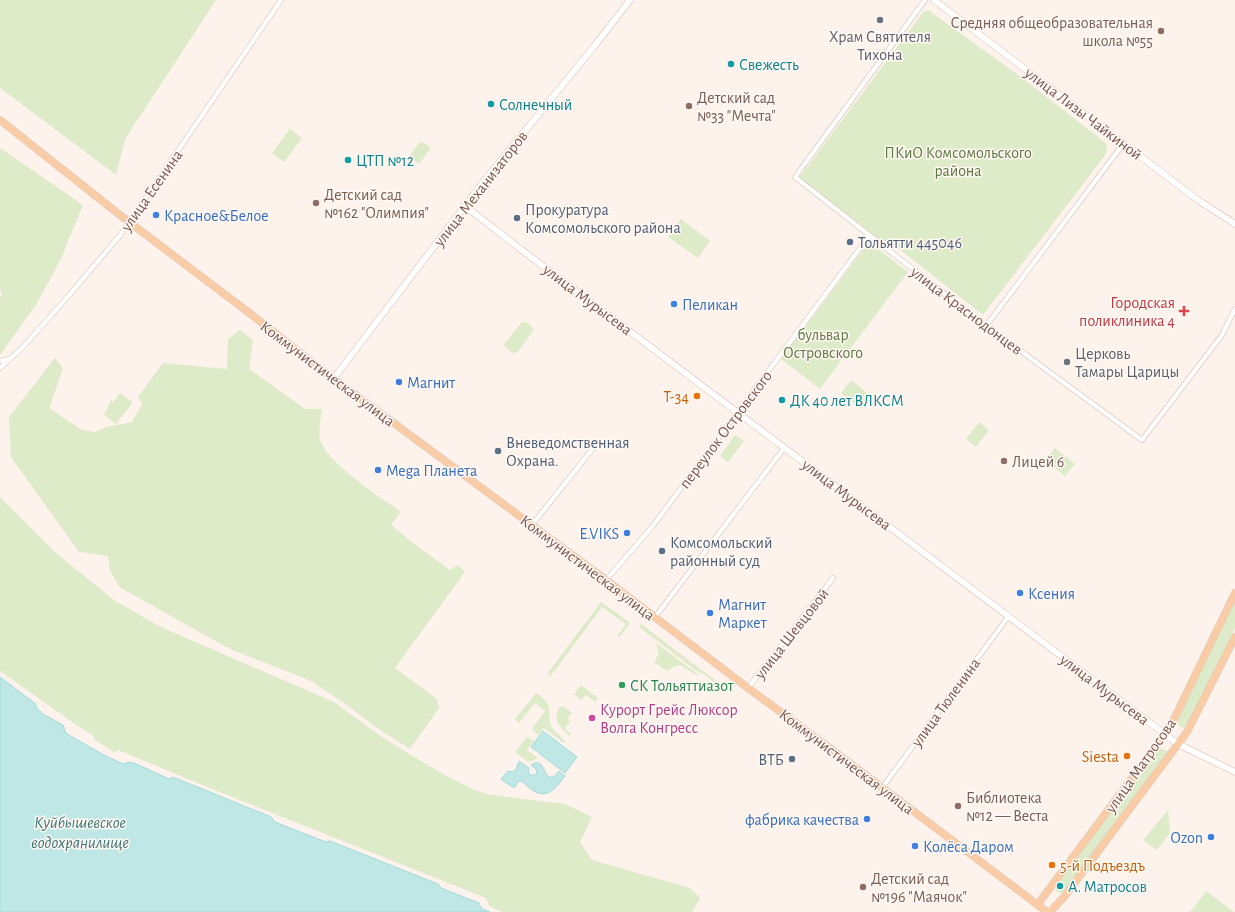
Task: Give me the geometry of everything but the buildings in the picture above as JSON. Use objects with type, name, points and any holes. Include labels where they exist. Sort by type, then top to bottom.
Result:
[{"type":"main road","name":"Коммунистическая улица","points":[[0,120],[120,215],[129,220],[334,378],[1049,912]]},
{"type":"main road","name":"улица Матросова","points":[[1038,904],[1165,734],[1175,717],[1235,593]]},
{"type":"main road","name":"улица Матросова","points":[[1049,912],[1064,897],[1187,732],[1235,637]]},
{"type":"street","name":"улица Есенина","points":[[0,361],[9,359],[23,347],[71,294],[121,234],[129,220],[160,178],[281,0]]},
{"type":"street","name":"улица Механизаторов","points":[[334,378],[465,206],[630,0]]},
{"type":"street","name":"улица Краснодонцев","points":[[925,0],[795,177],[986,326],[1142,440],[1222,335],[1235,309]]},
{"type":"street","name":"улица Лизы Чайкиной","points":[[934,0],[1198,200],[1235,224]]},
{"type":"street","points":[[986,326],[1124,143]]},
{"type":"street","name":"улица Мурысева","points":[[465,206],[1178,744],[1235,772]]},
{"type":"street","name":"переулок Островского","points":[[606,580],[652,527],[869,236]]},
{"type":"street","points":[[0,368],[9,359]]},
{"type":"street","points":[[532,525],[594,447]]},
{"type":"street","points":[[655,617],[785,447]]},
{"type":"street","name":"улица Шевцовой","points":[[748,688],[834,578]]},
{"type":"street","name":"улица Тюленина","points":[[882,788],[1008,617]]},
{"type":"green space","points":[[0,0],[216,0],[125,139],[116,175],[0,88]]},
{"type":"green space","name":"ПКиО Комсомольского района","points":[[928,10],[1021,77],[1107,144],[1106,154],[983,315],[889,241],[885,245],[799,178],[924,11],[926,12]]},
{"type":"green space","points":[[290,129],[302,138],[284,162],[272,153]]},
{"type":"green space","points":[[421,141],[431,148],[419,164],[409,156]]},
{"type":"green space","points":[[0,148],[83,205],[60,261],[37,303],[0,355],[0,299],[2,292],[0,291]]},
{"type":"green space","points":[[681,219],[710,241],[698,258],[668,237]]},
{"type":"green space","name":"бульвар Островского","points":[[869,242],[908,272],[820,389],[781,359]]},
{"type":"green space","points":[[522,322],[529,324],[533,331],[518,352],[513,353],[506,348],[504,344]]},
{"type":"green space","points":[[240,330],[253,340],[249,369],[305,409],[322,409],[319,437],[325,449],[343,469],[355,479],[401,512],[391,525],[450,570],[458,565],[465,572],[395,668],[437,699],[439,708],[410,749],[380,730],[311,681],[230,649],[119,587],[110,570],[108,556],[79,552],[11,457],[9,417],[55,358],[63,369],[49,408],[80,429],[95,432],[106,427],[132,422],[142,404],[138,397],[163,363],[227,369],[228,339]]},
{"type":"green space","points":[[851,380],[871,396],[861,409],[841,393]]},
{"type":"green space","points":[[120,393],[133,402],[116,424],[104,415],[111,400],[113,402]]},
{"type":"green space","points":[[979,422],[989,430],[976,447],[966,439]]},
{"type":"green space","points":[[735,435],[744,441],[728,462],[720,456]]},
{"type":"green space","points":[[1055,448],[1075,464],[1065,476],[1045,460]]},
{"type":"green space","points":[[0,497],[57,554],[114,600],[161,627],[334,702],[382,737],[441,773],[475,790],[491,795],[565,804],[592,817],[580,842],[592,860],[690,888],[700,898],[692,912],[502,912],[489,906],[486,898],[118,750],[115,753],[94,739],[94,736],[0,671]]},
{"type":"green space","points":[[1235,601],[1235,628],[1185,729],[1175,723]]},
{"type":"green space","points":[[601,602],[630,623],[619,638],[618,635],[626,624],[602,607],[550,677],[548,673]]},
{"type":"green space","points":[[641,624],[716,681],[714,682],[702,673],[701,674],[639,627]]},
{"type":"green space","points":[[656,643],[699,675],[696,675],[680,665],[673,667],[668,671],[654,662],[659,654]]},
{"type":"green space","points":[[581,685],[598,698],[595,702],[586,695],[581,700],[574,694]]},
{"type":"green space","points":[[536,693],[548,705],[552,728],[565,741],[564,743],[544,728],[538,735],[532,729],[545,711],[535,703],[519,723],[515,719]]},
{"type":"green space","points":[[563,706],[572,713],[567,719],[570,722],[565,728],[571,734],[570,736],[558,723],[556,716],[557,711]]},
{"type":"green space","points":[[527,737],[534,741],[527,750],[538,758],[528,762],[515,752]]},
{"type":"green space","points":[[1158,748],[1169,751],[1063,892],[1061,893],[1056,891],[1055,887]]},
{"type":"green space","points":[[1168,810],[1170,833],[1157,850],[1143,840]]},
{"type":"green space","points":[[1206,891],[1234,912],[1190,912]]},
{"type":"water","name":"Куйбышевское водохранилище","points":[[0,677],[36,704],[36,707],[43,714],[63,725],[65,732],[69,735],[104,755],[123,764],[129,762],[134,763],[169,779],[173,777],[269,816],[275,822],[326,842],[330,841],[438,884],[441,888],[479,903],[481,908],[490,912],[0,912]]},
{"type":"water","points":[[543,731],[577,757],[565,773],[531,747]]},
{"type":"water","points":[[519,761],[529,768],[528,772],[531,775],[535,775],[537,773],[536,769],[531,765],[538,763],[542,766],[549,777],[554,777],[559,771],[565,776],[555,789],[551,792],[542,794],[530,788],[521,781],[518,782],[515,787],[512,787],[501,779],[508,771],[513,772],[516,769]]},
{"type":"place","name":"Храм Святителя Тихона","points":[[880,20]]},
{"type":"place","name":"Средняя общеобразовательная школа №55","points":[[1161,31]]},
{"type":"place","name":"Свежесть","points":[[731,64]]},
{"type":"place","name":"Солнечный","points":[[491,104]]},
{"type":"place","name":"Детский сад №33 \"Мечта\"","points":[[689,106]]},
{"type":"place","name":"ЦТП №12","points":[[348,160]]},
{"type":"place","name":"Детский сад №162 \"Олимпия\"","points":[[316,203]]},
{"type":"place","name":"Красное&Белое","points":[[156,215]]},
{"type":"place","name":"Прокуратура Комсомольского района","points":[[517,218]]},
{"type":"place","name":"Тольятти 445046","points":[[850,242]]},
{"type":"place","name":"Пеликан","points":[[674,304]]},
{"type":"place","name":"Городская поликлиника 4","points":[[1184,311]]},
{"type":"place","name":"Церковь Тамары Царицы","points":[[1067,362]]},
{"type":"place","name":"Магнит","points":[[399,382]]},
{"type":"place","name":"Т-34","points":[[697,396]]},
{"type":"place","name":"ДК 40 лет ВЛКСМ","points":[[782,400]]},
{"type":"place","name":"Вневедомственная Охрана.","points":[[498,451]]},
{"type":"place","name":"Лицей 6","points":[[1004,461]]},
{"type":"place","name":"Mega Планета","points":[[378,470]]},
{"type":"place","name":"E.VIKS","points":[[627,533]]},
{"type":"place","name":"Комсомольский районный суд","points":[[662,551]]},
{"type":"place","name":"Ксения","points":[[1020,593]]},
{"type":"place","name":"Магнит Маркет","points":[[710,613]]},
{"type":"place","name":"СК Тольяттиазот","points":[[622,685]]},
{"type":"place","name":"Курорт Грейс Люксор Волга Конгресс","points":[[592,718]]},
{"type":"place","name":"Siesta","points":[[1127,756]]},
{"type":"place","name":"ВТБ","points":[[792,759]]},
{"type":"place","name":"Библиотека №12 — Веста","points":[[958,806]]},
{"type":"place","name":"фабрика качества","points":[[867,819]]},
{"type":"place","name":"Ozon","points":[[1211,837]]},
{"type":"place","name":"Колёса Даром","points":[[915,846]]},
{"type":"place","name":"5-й Подъездъ","points":[[1052,865]]},
{"type":"place","name":"А. Матросов","points":[[1060,886]]},
{"type":"place","name":"Детский сад №196 \"Маячок\"","points":[[863,887]]}]
